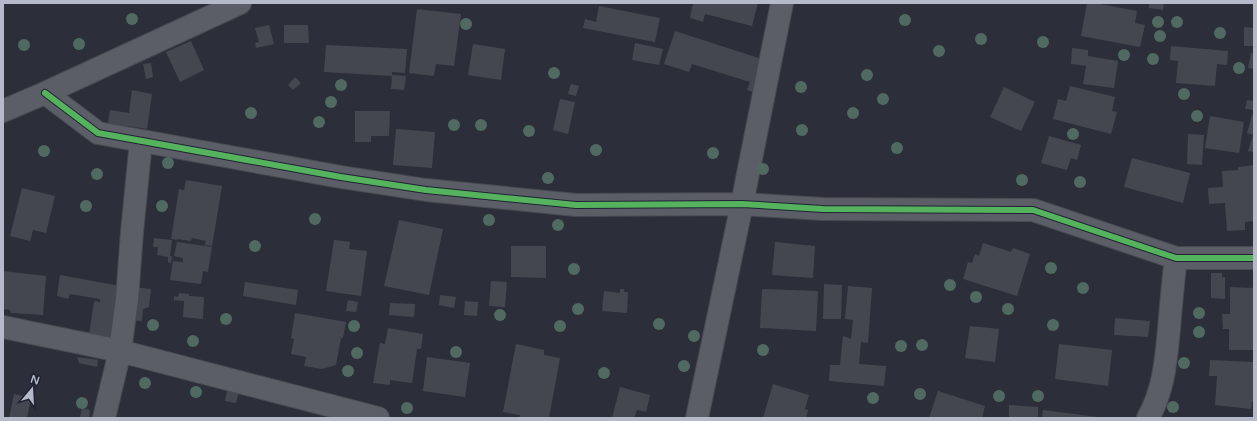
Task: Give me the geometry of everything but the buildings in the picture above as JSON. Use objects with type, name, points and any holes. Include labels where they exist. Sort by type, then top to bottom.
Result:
[{"type":"street","points":[[3,111],[240,3]]},
{"type":"street","points":[[696,418],[742,204],[782,3]]},
{"type":"street","points":[[45,93],[98,133],[341,177],[426,190],[576,205],[742,204],[823,209],[1033,210],[1176,258],[1254,258]]},
{"type":"street","points":[[104,418],[120,351],[127,299],[141,141]]},
{"type":"street","points":[[1148,418],[1155,406],[1165,371],[1176,258]]},
{"type":"street","points":[[3,327],[120,351],[378,418]]},
{"type":"cycle path","points":[[45,93],[98,133],[341,177],[426,190],[576,205],[742,204],[823,209],[1033,210],[1176,258],[1254,258]]}]
